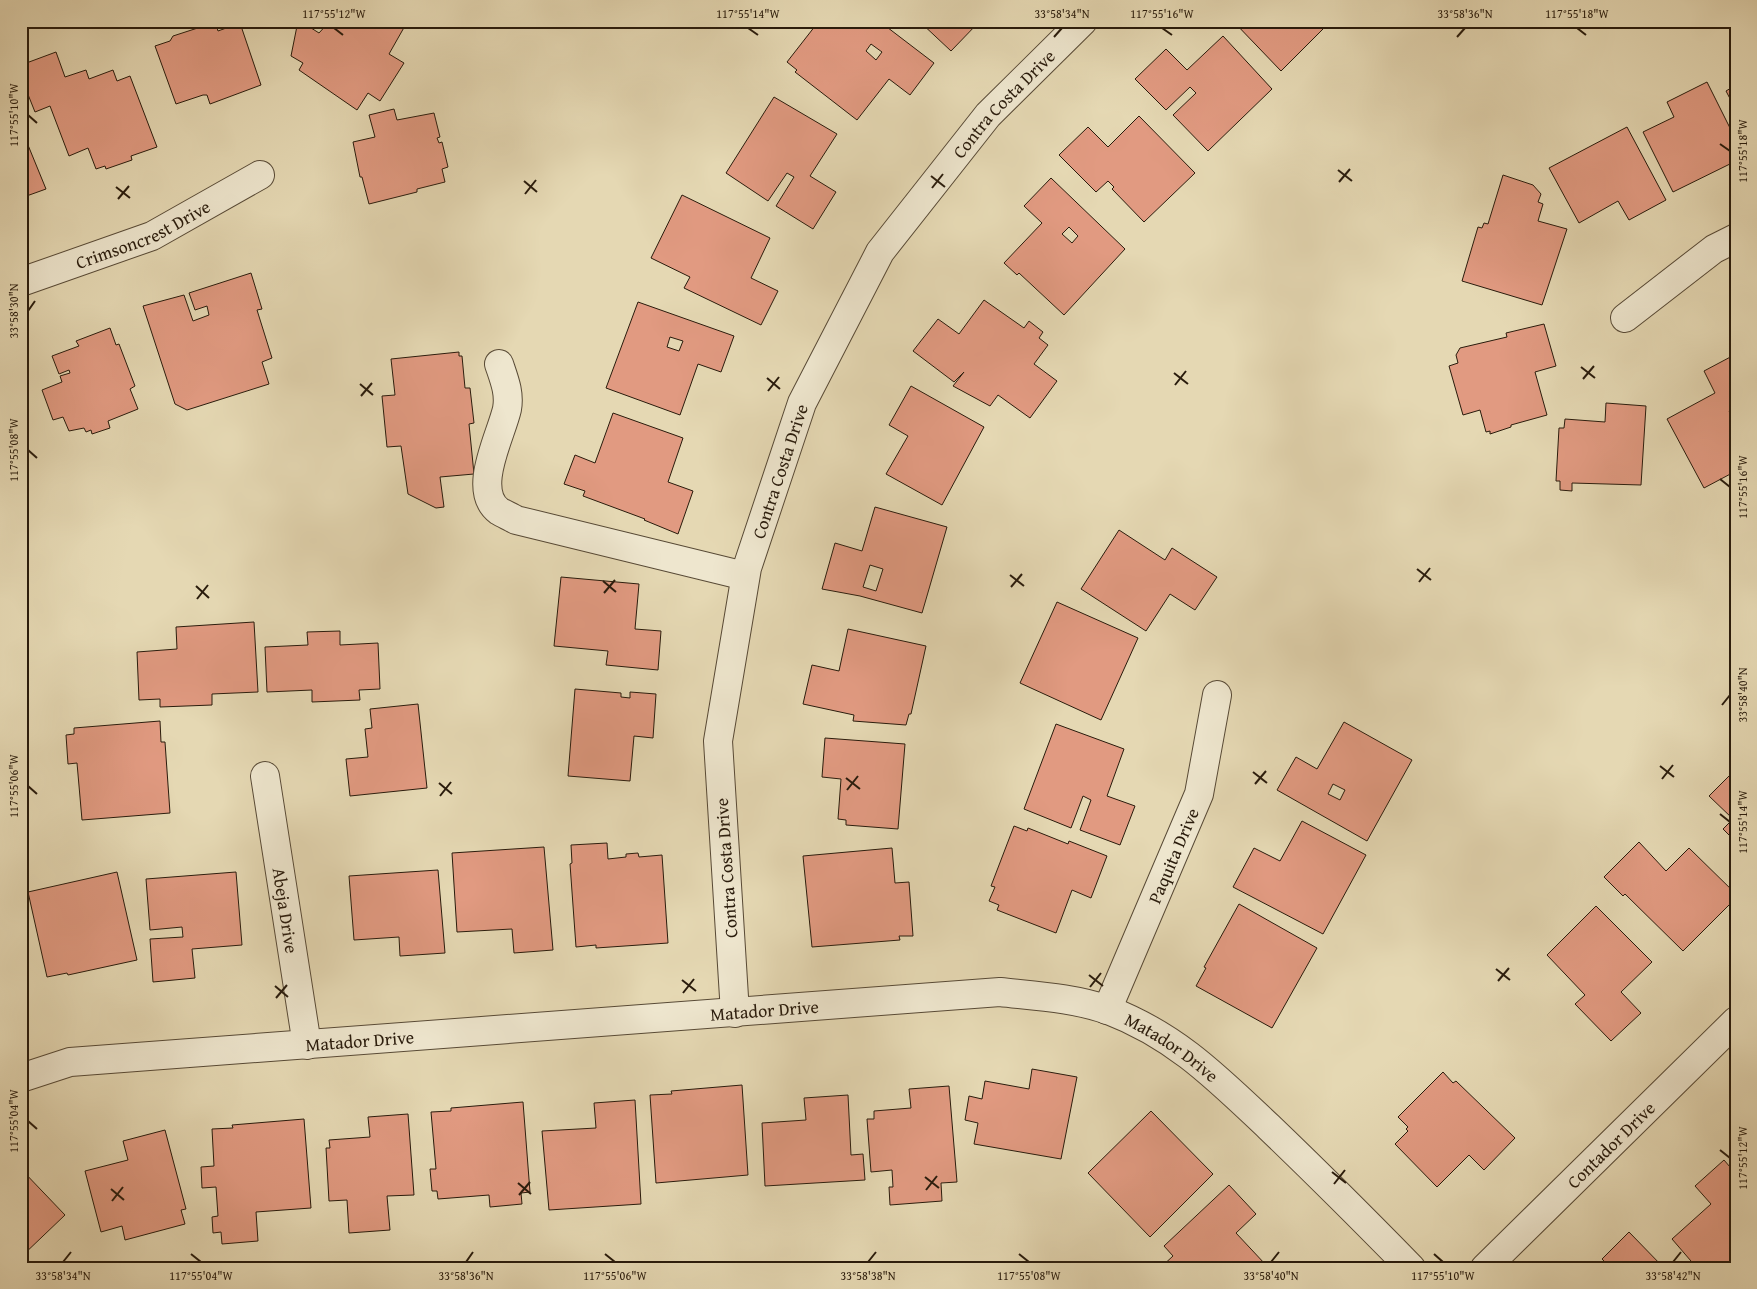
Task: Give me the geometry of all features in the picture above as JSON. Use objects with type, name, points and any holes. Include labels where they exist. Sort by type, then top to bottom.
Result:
[{"type":"street","name":"Contra Costa Drive","points":[[735,1013],[718,741],[745,576],[802,403],[880,252],[988,115],[1083,21]]},
{"type":"street","name":"Crimsoncrest Drive","points":[[21,282],[152,236],[260,175]]},
{"type":"street","points":[[1625,318],[1714,250],[1736,238]]},
{"type":"street","points":[[499,364],[507,387],[507,408],[487,476],[488,496],[498,510],[516,520],[745,576]]},
{"type":"street","name":"Paquita Drive","points":[[1107,1010],[1199,794],[1217,695]]},
{"type":"street","name":"Abeja Drive","points":[[265,776],[307,1045]]},
{"type":"street","name":"Matador Drive","points":[[21,1078],[70,1062],[1000,992],[1055,997],[1107,1010],[1164,1036],[1211,1072],[1295,1151],[1411,1268]]},
{"type":"street","name":"Contador Drive","points":[[1485,1268],[1736,1021]]},
{"type":"building","points":[[298,21],[309,21],[308,26],[319,33],[330,21],[401,21],[406,24],[389,54],[404,63],[380,101],[368,93],[357,110],[299,70],[303,63],[291,56]]},
{"type":"building","points":[[819,21],[879,21],[934,63],[910,95],[889,79],[857,120],[795,72],[797,70],[787,62]],"holes":[[[871,44],[882,52],[876,60],[866,51]]]},
{"type":"building","points":[[919,21],[976,21],[978,23],[951,51]]},
{"type":"building","points":[[1233,21],[1331,21],[1281,71]]},
{"type":"building","points":[[240,23],[261,85],[210,104],[207,95],[203,95],[176,104],[155,46],[170,41],[173,36],[210,24],[210,27],[216,25],[218,31]]},
{"type":"building","points":[[1223,36],[1272,89],[1208,151],[1173,115],[1196,93],[1190,87],[1166,110],[1135,79],[1166,49],[1187,70]]},
{"type":"building","points":[[56,52],[65,77],[86,70],[89,79],[113,70],[117,81],[130,76],[157,147],[131,156],[132,160],[106,169],[105,166],[96,169],[88,148],[69,156],[50,106],[35,112],[21,77],[21,65]]},
{"type":"building","points":[[1707,82],[1736,140],[1736,161],[1673,192],[1643,132],[1674,117],[1667,102]]},
{"type":"building","points":[[1736,85],[1736,110],[1726,91]]},
{"type":"building","points":[[774,97],[837,134],[810,176],[836,192],[813,229],[776,206],[794,177],[787,173],[768,201],[726,173]]},
{"type":"building","points":[[394,109],[397,120],[434,113],[440,137],[437,138],[439,143],[442,142],[448,167],[442,169],[445,182],[417,189],[417,192],[369,204],[362,177],[360,177],[353,142],[375,137],[369,115]]},
{"type":"building","points":[[1139,116],[1195,173],[1144,222],[1112,189],[1114,187],[1108,181],[1096,192],[1059,155],[1088,127],[1108,147]]},
{"type":"building","points":[[1627,127],[1666,200],[1629,220],[1618,201],[1579,223],[1549,168]]},
{"type":"building","points":[[21,128],[46,189],[21,198]]},
{"type":"building","points":[[1503,175],[1533,185],[1541,194],[1538,202],[1543,204],[1538,221],[1567,229],[1542,305],[1462,281],[1478,227],[1482,228],[1484,223],[1488,224]]},
{"type":"building","points":[[1051,178],[1125,249],[1064,315],[1019,273],[1017,275],[1004,263],[1042,223],[1024,206]],"holes":[[[1069,227],[1078,236],[1072,243],[1062,234]]]},
{"type":"building","points":[[682,195],[770,238],[751,278],[778,291],[761,325],[684,288],[690,277],[651,258]]},
{"type":"building","points":[[251,273],[262,309],[257,310],[272,358],[262,362],[269,384],[187,410],[175,404],[143,306],[184,295],[193,321],[209,315],[207,306],[195,310],[189,293]]},
{"type":"building","points":[[984,300],[1024,328],[1029,321],[1043,332],[1039,338],[1048,345],[1034,364],[1057,381],[1030,418],[998,395],[990,406],[953,386],[964,372],[954,382],[913,351],[938,319],[959,334]]},
{"type":"building","points":[[638,302],[734,336],[721,372],[698,364],[680,415],[606,388]],"holes":[[[670,337],[683,341],[679,351],[667,347]]]},
{"type":"building","points":[[1544,324],[1556,366],[1535,372],[1547,415],[1511,425],[1511,427],[1490,434],[1490,431],[1486,432],[1480,410],[1463,415],[1449,366],[1458,363],[1456,355],[1460,348],[1507,337],[1506,333]]},
{"type":"building","points":[[110,328],[116,345],[119,344],[135,386],[130,389],[138,409],[108,421],[110,428],[92,434],[91,430],[86,432],[84,428],[69,431],[63,417],[53,420],[42,390],[62,382],[60,376],[70,373],[69,370],[59,374],[52,356],[79,346],[76,341]]},
{"type":"building","points":[[459,352],[459,356],[462,356],[465,388],[470,388],[474,423],[469,424],[474,474],[440,477],[444,507],[436,508],[408,494],[401,446],[387,447],[382,396],[395,395],[391,359]]},
{"type":"building","points":[[1736,354],[1736,407],[1729,411],[1736,422],[1736,471],[1704,488],[1667,419],[1715,393],[1704,371]]},
{"type":"building","points":[[911,386],[984,427],[942,505],[886,474],[908,436],[889,425]]},
{"type":"building","points":[[1606,403],[1646,406],[1641,485],[1572,483],[1572,491],[1560,490],[1560,481],[1556,481],[1559,428],[1564,428],[1565,419],[1605,422]]},
{"type":"building","points":[[613,413],[683,438],[668,482],[693,491],[678,534],[645,519],[583,496],[585,491],[564,484],[575,455],[595,463]]},
{"type":"building","points":[[875,507],[947,527],[922,613],[860,596],[822,589],[835,543],[862,551]],"holes":[[[870,565],[883,569],[876,591],[863,587]]]},
{"type":"building","points":[[1119,530],[1165,560],[1172,548],[1217,577],[1195,610],[1170,594],[1146,631],[1081,589]]},
{"type":"building","points":[[561,577],[639,584],[635,629],[661,631],[658,670],[606,665],[608,651],[554,646]]},
{"type":"building","points":[[1057,602],[1138,638],[1101,720],[1020,683]]},
{"type":"building","points":[[254,622],[258,692],[212,694],[212,705],[160,707],[160,699],[139,700],[137,652],[177,649],[176,627]]},
{"type":"building","points":[[848,629],[926,646],[911,714],[909,714],[906,725],[853,721],[854,715],[803,704],[812,665],[839,671]]},
{"type":"building","points":[[340,631],[340,645],[378,643],[380,689],[359,690],[360,700],[312,702],[312,690],[267,692],[265,647],[308,645],[307,632]]},
{"type":"building","points":[[575,689],[621,693],[621,697],[630,698],[630,692],[656,694],[653,738],[634,736],[630,781],[568,776]]},
{"type":"building","points":[[418,704],[427,788],[350,796],[346,759],[368,757],[365,729],[372,728],[370,709]]},
{"type":"building","points":[[160,721],[161,742],[165,742],[170,813],[82,820],[77,763],[68,764],[66,735],[74,734],[74,728]]},
{"type":"building","points":[[1344,722],[1412,760],[1367,841],[1277,790],[1296,757],[1317,769]],"holes":[[[1333,784],[1345,790],[1340,800],[1328,794]]]},
{"type":"building","points":[[1056,724],[1124,749],[1107,796],[1135,806],[1120,845],[1080,830],[1091,800],[1083,796],[1071,828],[1024,809]]},
{"type":"building","points":[[825,738],[905,744],[898,829],[846,825],[846,820],[838,819],[841,779],[822,777]]},
{"type":"building","points":[[1736,769],[1736,842],[1723,829],[1733,819],[1709,796]]},
{"type":"building","points":[[1302,821],[1366,855],[1323,934],[1233,887],[1254,848],[1280,861]]},
{"type":"building","points":[[1014,826],[1027,831],[1028,828],[1068,844],[1069,841],[1107,856],[1091,898],[1072,890],[1056,933],[997,910],[999,905],[989,901],[995,887],[991,886]]},
{"type":"building","points":[[1639,842],[1666,871],[1689,848],[1736,894],[1736,898],[1683,951],[1625,894],[1623,896],[1604,877]]},
{"type":"building","points":[[607,843],[608,859],[626,857],[626,854],[638,853],[639,857],[662,855],[668,943],[596,948],[596,945],[576,947],[570,864],[572,863],[571,845]]},
{"type":"building","points":[[544,847],[553,950],[514,953],[512,929],[457,932],[452,853]]},
{"type":"building","points":[[892,848],[895,883],[909,882],[913,936],[899,936],[900,940],[812,947],[803,856]]},
{"type":"building","points":[[438,870],[445,953],[400,956],[399,937],[354,940],[349,876]]},
{"type":"building","points":[[117,872],[137,960],[68,975],[67,973],[47,977],[28,892]]},
{"type":"building","points":[[236,872],[242,945],[192,949],[195,978],[153,982],[150,939],[183,937],[182,927],[150,930],[146,879]]},
{"type":"building","points":[[1239,904],[1317,948],[1272,1028],[1196,986],[1206,968],[1204,967]]},
{"type":"building","points":[[1596,906],[1652,962],[1621,992],[1641,1013],[1611,1041],[1575,1004],[1585,995],[1547,955]]},
{"type":"building","points":[[1032,1069],[1077,1077],[1061,1159],[974,1144],[978,1123],[965,1120],[969,1096],[982,1099],[985,1081],[1029,1089]]},
{"type":"building","points":[[1443,1072],[1453,1083],[1456,1081],[1515,1138],[1484,1170],[1469,1155],[1437,1187],[1395,1144],[1408,1131],[1406,1129],[1408,1127],[1398,1117]]},
{"type":"building","points":[[742,1085],[748,1175],[656,1183],[650,1095],[672,1094],[671,1091]]},
{"type":"building","points":[[949,1086],[957,1182],[941,1183],[942,1201],[890,1205],[889,1187],[893,1187],[892,1170],[871,1172],[867,1119],[874,1119],[874,1111],[911,1108],[909,1089]]},
{"type":"building","points":[[848,1095],[851,1155],[863,1154],[865,1180],[765,1186],[762,1123],[806,1120],[804,1098]]},
{"type":"building","points":[[635,1100],[641,1204],[549,1210],[542,1131],[596,1128],[594,1103]]},
{"type":"building","points":[[523,1102],[530,1192],[521,1193],[522,1204],[490,1207],[489,1195],[438,1199],[437,1191],[432,1191],[430,1169],[436,1169],[431,1112],[451,1111],[451,1108]]},
{"type":"building","points":[[1151,1111],[1213,1174],[1150,1237],[1088,1173]]},
{"type":"building","points":[[408,1114],[414,1195],[387,1196],[390,1230],[349,1233],[347,1200],[329,1201],[326,1148],[330,1148],[329,1140],[370,1137],[368,1117]]},
{"type":"building","points":[[304,1119],[311,1208],[256,1212],[258,1241],[222,1244],[221,1232],[213,1233],[212,1217],[218,1216],[216,1187],[202,1188],[201,1167],[214,1166],[212,1129],[233,1128],[232,1125]]},
{"type":"building","points":[[165,1130],[186,1209],[181,1210],[185,1224],[125,1240],[122,1226],[101,1232],[85,1171],[128,1160],[123,1141]]},
{"type":"building","points":[[1724,1160],[1736,1174],[1736,1212],[1730,1217],[1736,1224],[1736,1268],[1697,1268],[1672,1239],[1711,1204],[1695,1186]]},
{"type":"building","points":[[21,1169],[65,1215],[21,1257]]},
{"type":"building","points":[[1229,1185],[1256,1214],[1236,1233],[1265,1264],[1261,1268],[1160,1268],[1173,1256],[1164,1246]]},
{"type":"building","points":[[1629,1232],[1664,1268],[1611,1268],[1602,1259]]}]
